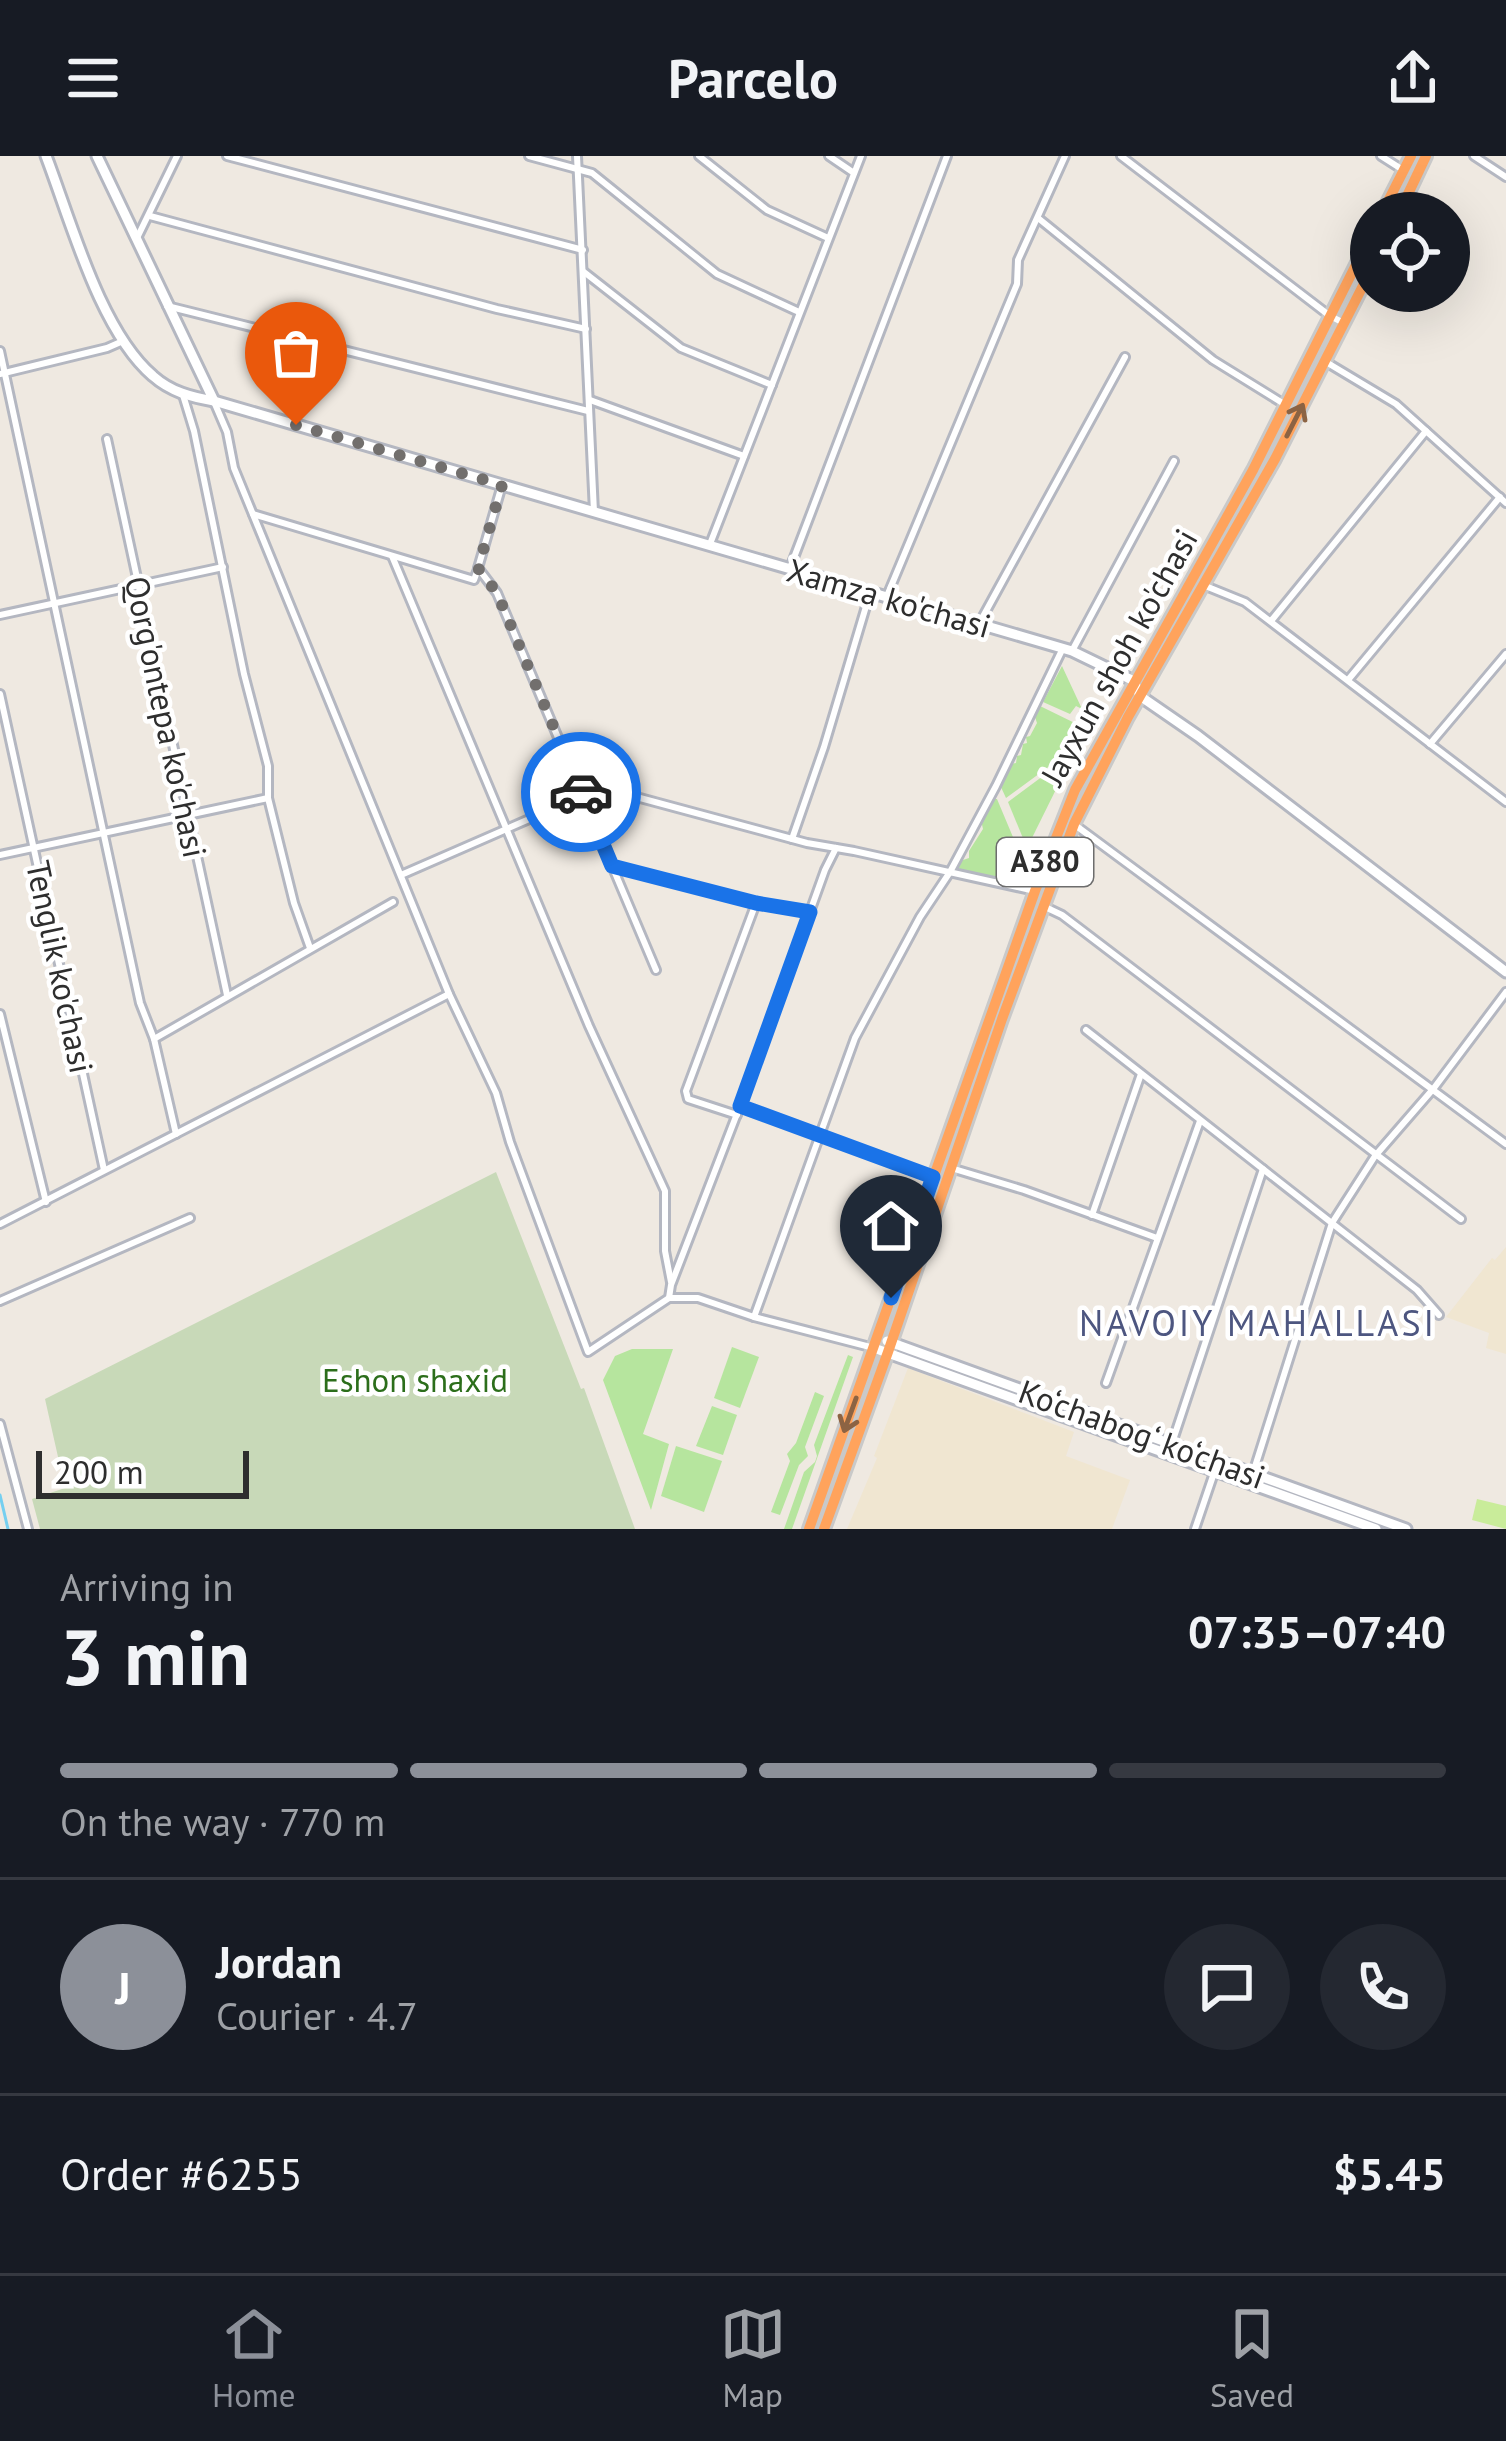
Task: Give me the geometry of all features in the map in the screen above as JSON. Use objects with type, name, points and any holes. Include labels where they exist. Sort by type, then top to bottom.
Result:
[{"type":"highway","points":[[1392,192],[1411,156]]},
{"type":"highway","points":[[1409,192],[1426,156]]},
{"type":"highway","name":"Jayxun shoh ko'chasi","points":[[824,1529],[876,1343],[1075,790],[1253,470],[1350,276]]},
{"type":"highway","name":"Jayxun shoh ko'chasi","points":[[809,1529],[890,1347],[1074,824],[1140,696],[1275,459],[1350,311]]},
{"type":"street","points":[[46,156],[99,294],[123,340],[155,378],[183,395],[268,766],[268,798],[310,949]]},
{"type":"street","points":[[97,156],[227,432],[234,468],[449,994],[496,1093],[588,1352],[669,1298],[698,1298],[754,1317],[876,1343]]},
{"type":"street","points":[[137,238],[177,156]]},
{"type":"street","points":[[227,156],[583,250]]},
{"type":"street","points":[[530,156],[592,173],[717,274],[800,312]]},
{"type":"street","points":[[577,156],[594,512]]},
{"type":"street","points":[[699,156],[767,210],[828,238]]},
{"type":"street","points":[[830,156],[854,173]]},
{"type":"street","points":[[710,546],[861,156]]},
{"type":"street","points":[[790,569],[947,156]]},
{"type":"street","points":[[886,598],[1017,284],[1018,260],[1065,156]]},
{"type":"street","points":[[1121,156],[1344,323]]},
{"type":"street","points":[[1381,156],[1403,170]]},
{"type":"street","points":[[1474,156],[1506,177]]},
{"type":"street","points":[[150,216],[497,310],[586,329]]},
{"type":"street","points":[[1038,218],[1213,360],[1286,405]]},
{"type":"street","points":[[584,272],[681,348],[772,385]]},
{"type":"street","points":[[167,306],[588,411]]},
{"type":"street","points":[[2,374],[123,340]]},
{"type":"street","points":[[0,351],[140,1003],[154,1039],[176,1134]]},
{"type":"street","points":[[979,624],[1125,357]]},
{"type":"street","points":[[1325,362],[1396,404],[1503,500],[1348,680]]},
{"type":"street","name":"Xamza ko'chasi","points":[[183,395],[1068,650],[1134,681]]},
{"type":"street","points":[[588,399],[744,456]]},
{"type":"street","points":[[1271,621],[1426,431]]},
{"type":"street","name":"Qorg'ontepa ko'chasi","points":[[106,439],[226,995]]},
{"type":"street","points":[[754,1317],[855,1038],[1174,461]]},
{"type":"street","points":[[253,514],[474,580],[502,485]]},
{"type":"street","points":[[392,556],[505,830],[664,1191],[664,1251],[671,1285]]},
{"type":"street","points":[[0,615],[223,567]]},
{"type":"street","points":[[478,568],[497,593],[656,970]]},
{"type":"street","points":[[1203,585],[1245,602],[1506,802]]},
{"type":"street","points":[[792,839],[870,593]]},
{"type":"street","points":[[1430,744],[1506,654]]},
{"type":"street","points":[[1134,681],[1140,696],[1506,972]]},
{"type":"street","name":"Tenglik ko'chasi","points":[[0,694],[104,1170]]},
{"type":"street","points":[[576,781],[792,839],[1035,891]]},
{"type":"street","points":[[401,875],[582,796]]},
{"type":"street","points":[[0,855],[268,798]]},
{"type":"street","points":[[1074,824],[1506,1144]]},
{"type":"street","points":[[669,1298],[836,848]]},
{"type":"street","points":[[612,866],[810,912]]},
{"type":"street","points":[[154,1039],[393,902]]},
{"type":"street","points":[[736,1115],[695,1103],[686,1091],[756,903]]},
{"type":"street","points":[[1043,906],[1062,915],[1461,1220]]},
{"type":"street","points":[[1253,1473],[1332,1223],[1375,1156],[1434,1088],[1506,992]]},
{"type":"street","points":[[0,1224],[449,994]]},
{"type":"street","points":[[0,1015],[46,1202]]},
{"type":"street","points":[[1086,1030],[1418,1290],[1438,1315]]},
{"type":"street","points":[[1092,1215],[1141,1074]]},
{"type":"street","points":[[740,1106],[933,1177]]},
{"type":"street","points":[[1106,1383],[1200,1120]]},
{"type":"street","points":[[951,1168],[1157,1238]]},
{"type":"street","points":[[1172,1443],[1263,1169]]},
{"type":"street","points":[[0,1300],[190,1218]]},
{"type":"street","name":"Ko‘chabog‘ ko‘chasi","points":[[876,1343],[1376,1529]]},
{"type":"street","name":"Ko‘chabog‘ ko‘chasi","points":[[1076,1416],[1172,1443],[1218,1468],[1253,1473],[1406,1529]]},
{"type":"street","points":[[0,1424],[28,1529]]},
{"type":"street","points":[[1195,1529],[1218,1468]]},
{"type":"shaded area","points":[[1506,1247],[1506,1354],[1486,1348],[1489,1333],[1446,1317]]},
{"type":"shaded area","points":[[908,1368],[1074,1432],[1066,1456],[1130,1480],[1112,1529],[847,1529]]},
{"type":"green space","points":[[1062,666],[1082,709],[1076,706],[1070,714],[1043,702]]},
{"type":"green space","points":[[1040,706],[1087,729],[1077,746],[1006,798],[1000,785],[1021,755]]},
{"type":"green space","points":[[1074,753],[1027,848],[1008,802]]},
{"type":"green space","points":[[991,799],[997,799],[1023,861],[1015,882],[958,867],[969,858]]},
{"type":"green space","name":"Eshon shaxid","points":[[496,1172],[584,1388],[635,1529],[40,1529],[32,1499],[65,1488],[45,1399]]},
{"type":"green space","points":[[732,1347],[759,1357],[740,1408],[714,1398]]},
{"type":"green space","points":[[632,1349],[673,1349],[643,1434],[669,1444],[651,1510],[603,1380],[615,1356]]},
{"type":"green space","points":[[848,1355],[853,1357],[792,1529],[784,1529],[804,1472],[815,1462],[814,1445]]},
{"type":"green space","points":[[815,1392],[824,1396],[805,1447],[808,1456],[799,1465],[780,1515],[771,1512],[790,1461],[787,1454],[796,1443]]},
{"type":"green space","points":[[712,1406],[737,1415],[723,1455],[696,1446]]},
{"type":"green space","points":[[676,1446],[722,1461],[704,1512],[661,1496]]},
{"type":"green space","points":[[1477,1499],[1506,1506],[1506,1529],[1472,1520]]},
{"type":"waterway","points":[[0,1495],[8,1529]]},
{"type":"way so far","points":[[296,425],[502,485],[478,568],[497,593],[581,792]]},
{"type":"district","name":"NAVOIY MAHALLASI","points":[[1258,1323]]},
{"type":"route","points":[[581,792],[612,866],[810,912],[740,1106],[933,1177],[891,1298]]}]
